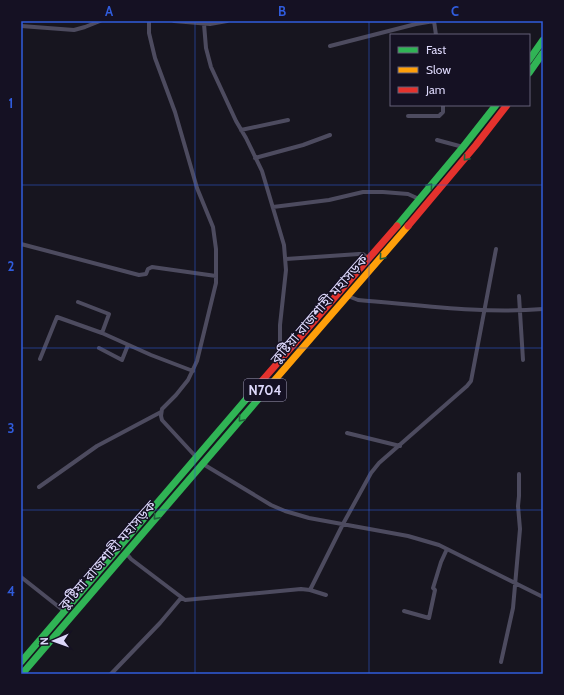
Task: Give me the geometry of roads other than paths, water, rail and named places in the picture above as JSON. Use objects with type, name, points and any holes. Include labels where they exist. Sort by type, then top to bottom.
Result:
[{"type":"highway","points":[[530,59],[543,40]]},
{"type":"highway","points":[[530,72],[543,53]]},
{"type":"highway","name":"কুষ্টিয়া রাজশাহী মহাসড়ক","points":[[22,674],[64,611],[284,355],[369,259],[463,147],[495,106]]},
{"type":"highway","name":"কুষ্টিয়া রাজশাহী মহাসড়ক","points":[[21,662],[47,638],[203,464],[476,146],[506,106]]},
{"type":"highway","points":[[470,138],[476,146]]},
{"type":"highway","points":[[355,275],[361,280]]},
{"type":"highway","points":[[184,473],[190,478]]},
{"type":"street","points":[[21,26],[74,30],[100,21]]},
{"type":"street","points":[[39,488],[97,446],[161,412],[188,380],[197,362],[204,336],[216,283],[216,249],[213,227],[197,188],[175,112],[155,58],[149,33],[149,21]]},
{"type":"street","points":[[174,21],[204,24],[227,21]]},
{"type":"street","points":[[330,46],[416,24],[434,21],[436,34]]},
{"type":"street","points":[[204,24],[206,48],[211,67],[236,121],[262,171],[284,245],[286,259],[285,283],[280,325],[280,344],[281,351],[284,355]]},
{"type":"street","points":[[408,116],[439,116],[443,112],[443,106]]},
{"type":"street","points":[[241,130],[277,121],[288,120]]},
{"type":"street","points":[[255,158],[303,145],[330,135]]},
{"type":"street","points":[[437,140],[463,147]]},
{"type":"street","points":[[273,207],[329,200],[363,192],[408,194],[419,198]]},
{"type":"street","points":[[21,244],[139,275],[146,274],[148,269],[152,267],[216,276]]},
{"type":"street","points":[[310,590],[343,524],[371,474],[379,463],[467,386],[470,381],[496,249]]},
{"type":"street","points":[[286,259],[359,254],[363,254],[369,259]]},
{"type":"street","points":[[347,296],[358,300],[484,311],[520,311],[543,309]]},
{"type":"street","points":[[519,296],[523,360]]},
{"type":"street","points":[[78,302],[109,314],[102,333]]},
{"type":"street","points":[[40,359],[57,317],[102,333],[192,371]]},
{"type":"street","points":[[100,348],[122,360],[128,345]]},
{"type":"street","points":[[161,412],[162,420],[197,458]]},
{"type":"street","points":[[347,433],[400,446]]},
{"type":"street","points":[[203,464],[271,505],[285,511],[309,518],[408,536],[439,545],[543,598]]},
{"type":"street","points":[[501,662],[514,608],[520,529],[518,506],[519,474]]},
{"type":"street","points":[[404,611],[429,618],[435,590],[433,588],[441,562],[447,549]]},
{"type":"street","points":[[125,552],[131,559],[181,598],[187,600],[301,589],[326,595]]},
{"type":"street","points":[[21,577],[64,611]]},
{"type":"street","points":[[112,674],[160,623],[181,598]]}]
